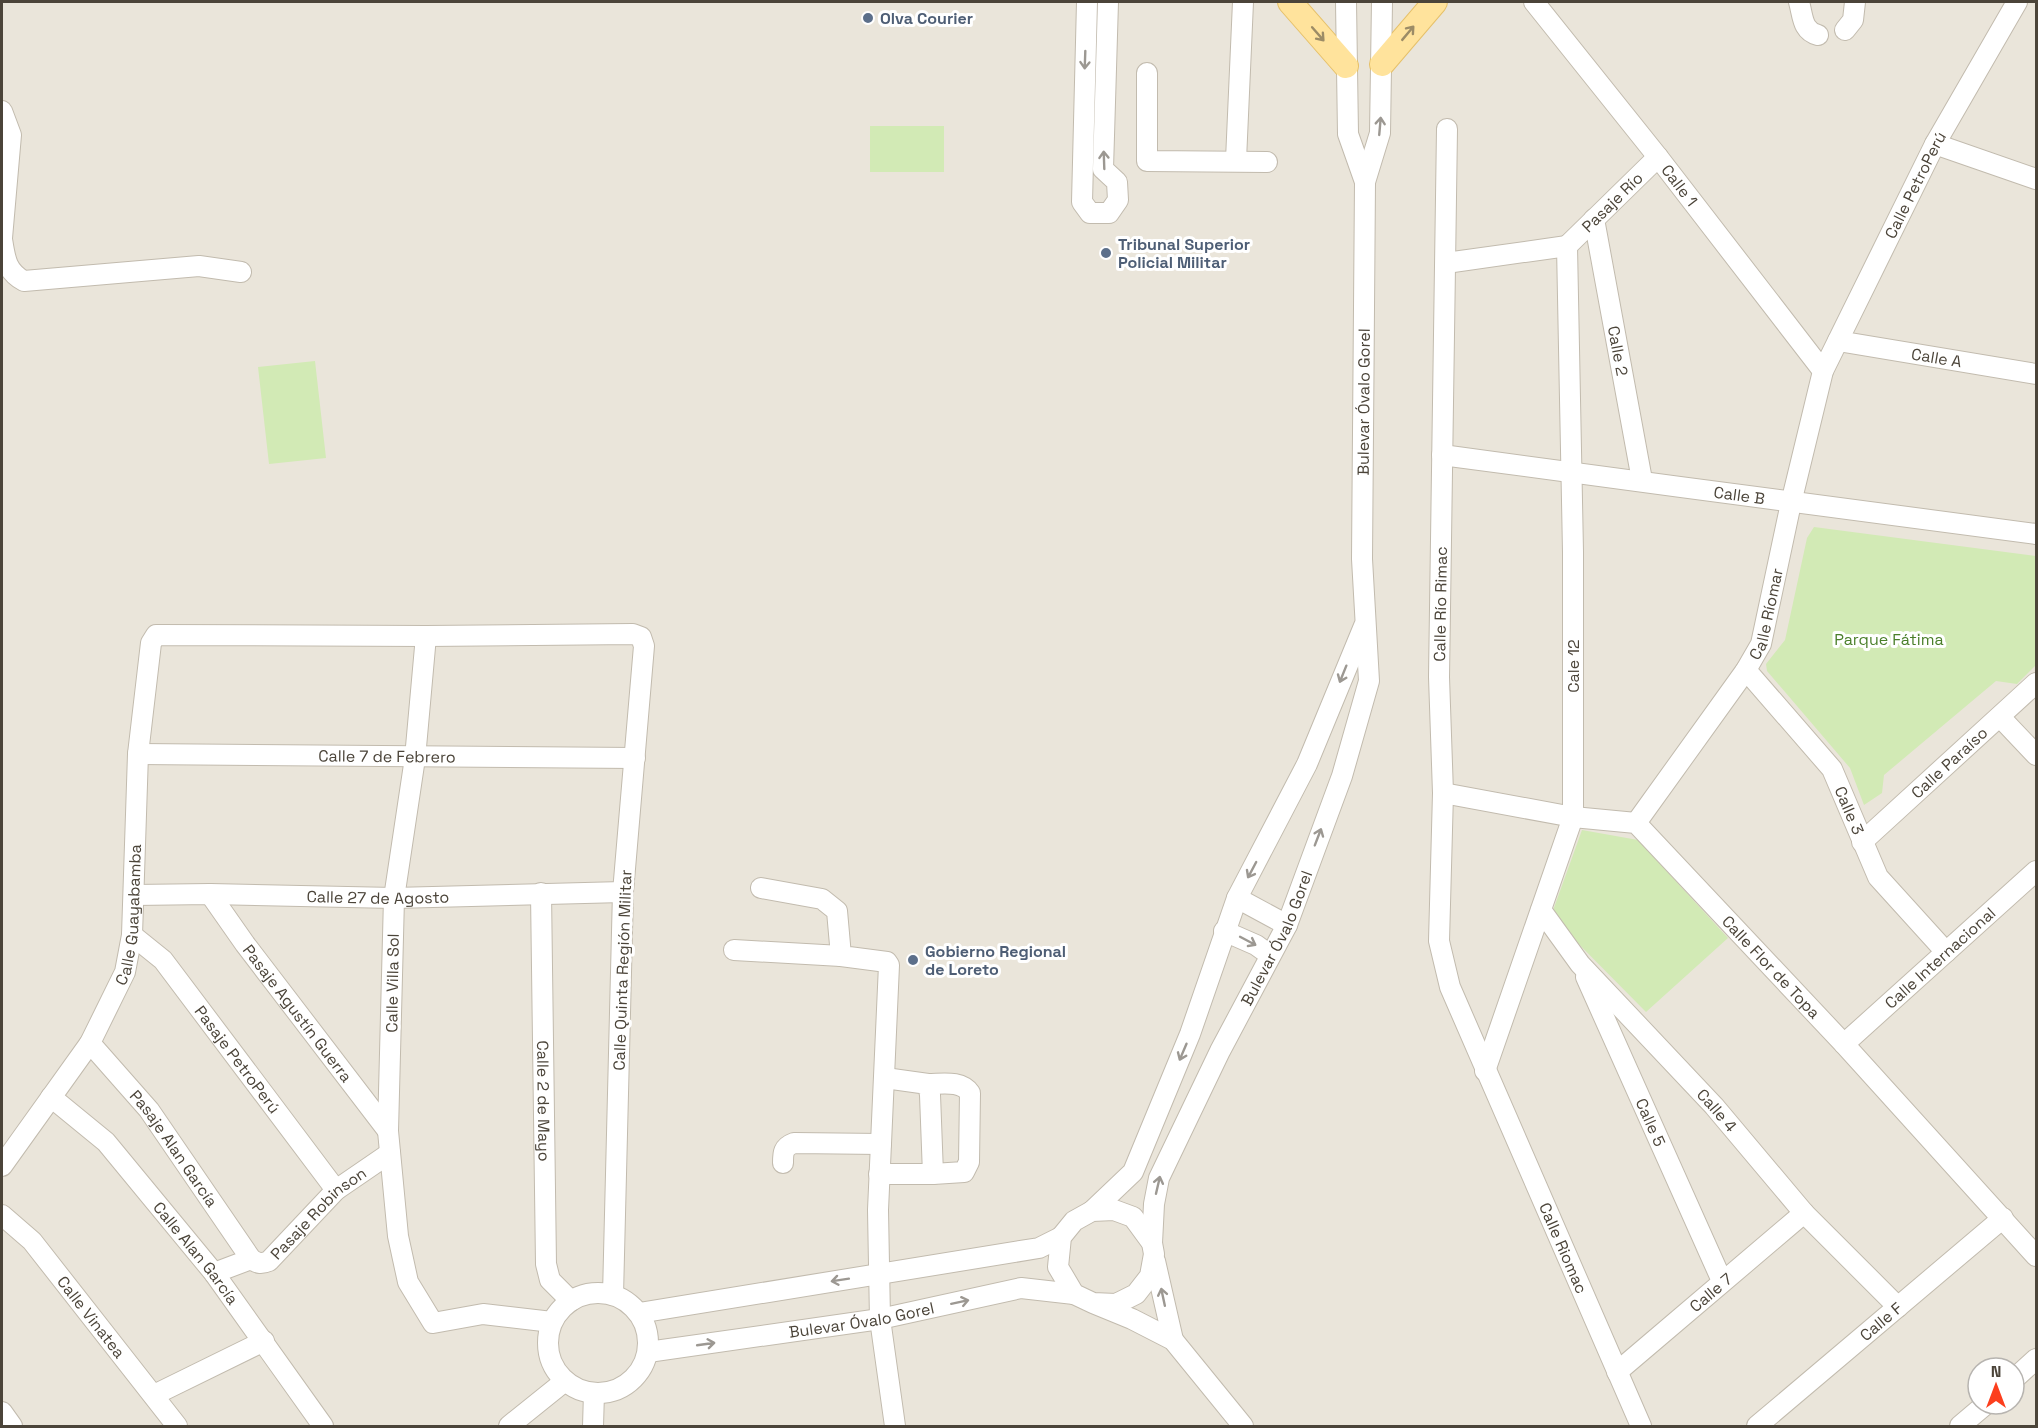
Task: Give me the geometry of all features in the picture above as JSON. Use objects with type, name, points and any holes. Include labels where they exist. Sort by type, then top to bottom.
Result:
[{"type":"main road","points":[[1290,2],[1346,66]]},
{"type":"main road","points":[[1382,64],[1435,2]]},
{"type":"street","points":[[1087,2],[1082,202],[1090,213],[1109,213],[1118,200],[1117,182],[1103,168],[1108,2]]},
{"type":"street","points":[[1236,160],[1243,2]]},
{"type":"street","name":"Bulevar Óvalo Gorel","points":[[1346,2],[1347,134],[1365,182]]},
{"type":"street","name":"Bulevar Óvalo Gorel","points":[[648,1352],[880,1319],[1021,1288],[1074,1293],[1094,1303],[1116,1304],[1136,1294],[1150,1276],[1154,1204],[1159,1178],[1220,1051],[1287,925],[1342,776],[1369,681],[1362,560],[1365,182],[1380,133],[1382,2]]},
{"type":"street","name":"Calle 1","points":[[1534,2],[1658,157],[1823,371]]},
{"type":"street","points":[[1799,2],[1805,28],[1810,33],[1818,35]]},
{"type":"street","points":[[1845,30],[1853,20],[1855,2]]},
{"type":"street","name":"Calle PetroPerú","points":[[1823,371],[1935,144],[2017,2]]},
{"type":"street","points":[[1147,73],[1147,161],[1267,162]]},
{"type":"street","points":[[2,111],[11,135],[2,239],[5,263],[13,275],[24,281],[199,266],[241,272]]},
{"type":"street","name":"Calle Río Rimac","points":[[1447,129],[1439,676],[1443,793],[1439,941],[1450,987],[1485,1071]]},
{"type":"street","points":[[1935,144],[2037,179]]},
{"type":"street","name":"Pasaje Río","points":[[1567,246],[1658,157]]},
{"type":"street","name":"Calle 2","points":[[1594,219],[1642,480]]},
{"type":"street","points":[[1446,263],[1567,246]]},
{"type":"street","name":"Cale 12","points":[[1485,1071],[1573,817],[1572,472],[1567,246]]},
{"type":"street","name":"Calle A","points":[[1838,341],[2037,374]]},
{"type":"street","name":"Calle Ríomar","points":[[1636,823],[1746,670],[1761,644],[1791,503],[1823,371]]},
{"type":"street","name":"Calle B","points":[[1442,454],[1642,480],[1791,503],[2037,534]]},
{"type":"street","name":"Bulevar Óvalo Gorel","points":[[639,1313],[1039,1248],[1061,1237],[1074,1221],[1092,1211],[1133,1172],[1190,1034],[1237,898],[1307,764],[1366,621]]},
{"type":"street","name":"Calle Quinta Región Militar","points":[[426,636],[633,634],[640,637],[644,646],[623,892],[613,1295]]},
{"type":"street","name":"Calle Guayabamba","points":[[2,1166],[90,1043],[125,972],[132,935],[138,754],[151,644],[156,635],[426,636]]},
{"type":"street","name":"Calle Villa Sol","points":[[426,636],[415,758],[394,898],[388,1131],[398,1236],[408,1282],[433,1323],[483,1314],[552,1322]]},
{"type":"street","name":"Calle 3","points":[[1746,670],[1832,769],[1878,877],[1946,952]]},
{"type":"street","name":"Calle Paraíso","points":[[1862,842],[2037,683]]},
{"type":"street","points":[[2001,718],[2037,755]]},
{"type":"street","name":"Calle 7 de Febrero","points":[[138,754],[635,758]]},
{"type":"street","points":[[1443,793],[1573,817],[1636,823]]},
{"type":"street","name":"Calle Flor de Topa","points":[[1636,823],[1844,1044],[2037,1256]]},
{"type":"street","name":"Calle Internacional","points":[[1844,1044],[2037,871]]},
{"type":"street","points":[[761,888],[822,899],[837,911],[841,956]]},
{"type":"street","name":"Calle 27 de Agosto","points":[[134,895],[210,894],[394,898],[623,892]]},
{"type":"street","name":"Calle 2 de Mayo","points":[[541,893],[546,1264],[550,1280],[571,1301]]},
{"type":"street","name":"Pasaje Agustín Guerra","points":[[210,894],[245,944],[388,1131]]},
{"type":"street","points":[[1237,898],[1287,925]]},
{"type":"street","name":"Calle 4","points":[[1541,910],[1580,964],[1714,1106],[1804,1213],[1898,1307]]},
{"type":"street","points":[[1224,931],[1256,945],[1270,956]]},
{"type":"street","name":"Pasaje PetroPerú","points":[[132,935],[163,960],[336,1190]]},
{"type":"street","points":[[734,950],[841,956],[889,963],[879,1174],[880,1319],[888,1425]]},
{"type":"street","name":"Calle 5","points":[[1580,964],[1722,1281]]},
{"type":"street","name":"Pasaje Alan García","points":[[90,1043],[149,1110],[251,1259]]},
{"type":"street","name":"Calle Riomac","points":[[1485,1071],[1641,1426]]},
{"type":"street","points":[[879,1174],[964,1172],[969,1162],[970,1093],[966,1087],[956,1084],[927,1084],[885,1078]]},
{"type":"street","points":[[927,1084],[930,1095],[933,1174]]},
{"type":"street","name":"Calle Alan García","points":[[51,1097],[106,1142],[214,1273],[323,1426]]},
{"type":"street","points":[[783,1163],[783,1151],[788,1145],[794,1143],[881,1144]]},
{"type":"street","name":"Pasaje Robinson","points":[[214,1273],[251,1259],[256,1263],[269,1261],[336,1190],[390,1153]]},
{"type":"street","points":[[1092,1211],[1114,1209],[1133,1217],[1153,1248],[1173,1340]]},
{"type":"street","name":"Calle 7","points":[[1617,1372],[1804,1213]]},
{"type":"street","name":"Calle Vinatea","points":[[2,1215],[32,1241],[177,1426]]},
{"type":"street","name":"Calle F","points":[[1757,1426],[2003,1218]]},
{"type":"street","points":[[1061,1237],[1058,1268],[1074,1293]]},
{"type":"street","points":[[591,1294],[613,1295],[627,1302],[639,1313],[647,1332],[648,1352],[643,1366],[628,1383],[608,1392],[594,1393],[579,1389],[565,1381],[555,1369],[549,1354],[548,1338],[552,1322],[571,1301],[591,1294]]},
{"type":"street","points":[[1094,1303],[1173,1340],[1243,1426]]},
{"type":"street","points":[[154,1395],[264,1341]]},
{"type":"street","points":[[508,1426],[565,1381]]},
{"type":"street","points":[[593,1426],[594,1393]]},
{"type":"street","points":[[2,1412],[12,1426]]},
{"type":"street","points":[[1960,1426],[1972,1416]]},
{"type":"shaded area","points":[[2,2],[2036,2],[2036,1426],[2,1426]]},
{"type":"green space","points":[[870,126],[944,126],[944,172],[870,172]]},
{"type":"green space","points":[[315,361],[326,458],[269,464],[258,367]]},
{"type":"green space","name":"Parque Fátima","points":[[1814,527],[2036,556],[2036,665],[2017,684],[1996,681],[1884,775],[1882,793],[1864,805],[1850,768],[1767,671],[1766,664],[1785,640],[1807,538]]},
{"type":"green space","points":[[1582,830],[1638,840],[1728,938],[1646,1012],[1551,916]]},
{"type":"place","name":"Olva Courier","points":[[868,18]]},
{"type":"place","name":"Tribunal Superior Policial Militar","points":[[1106,253]]},
{"type":"place","name":"Gobierno Regional de Loreto","points":[[913,960]]}]
